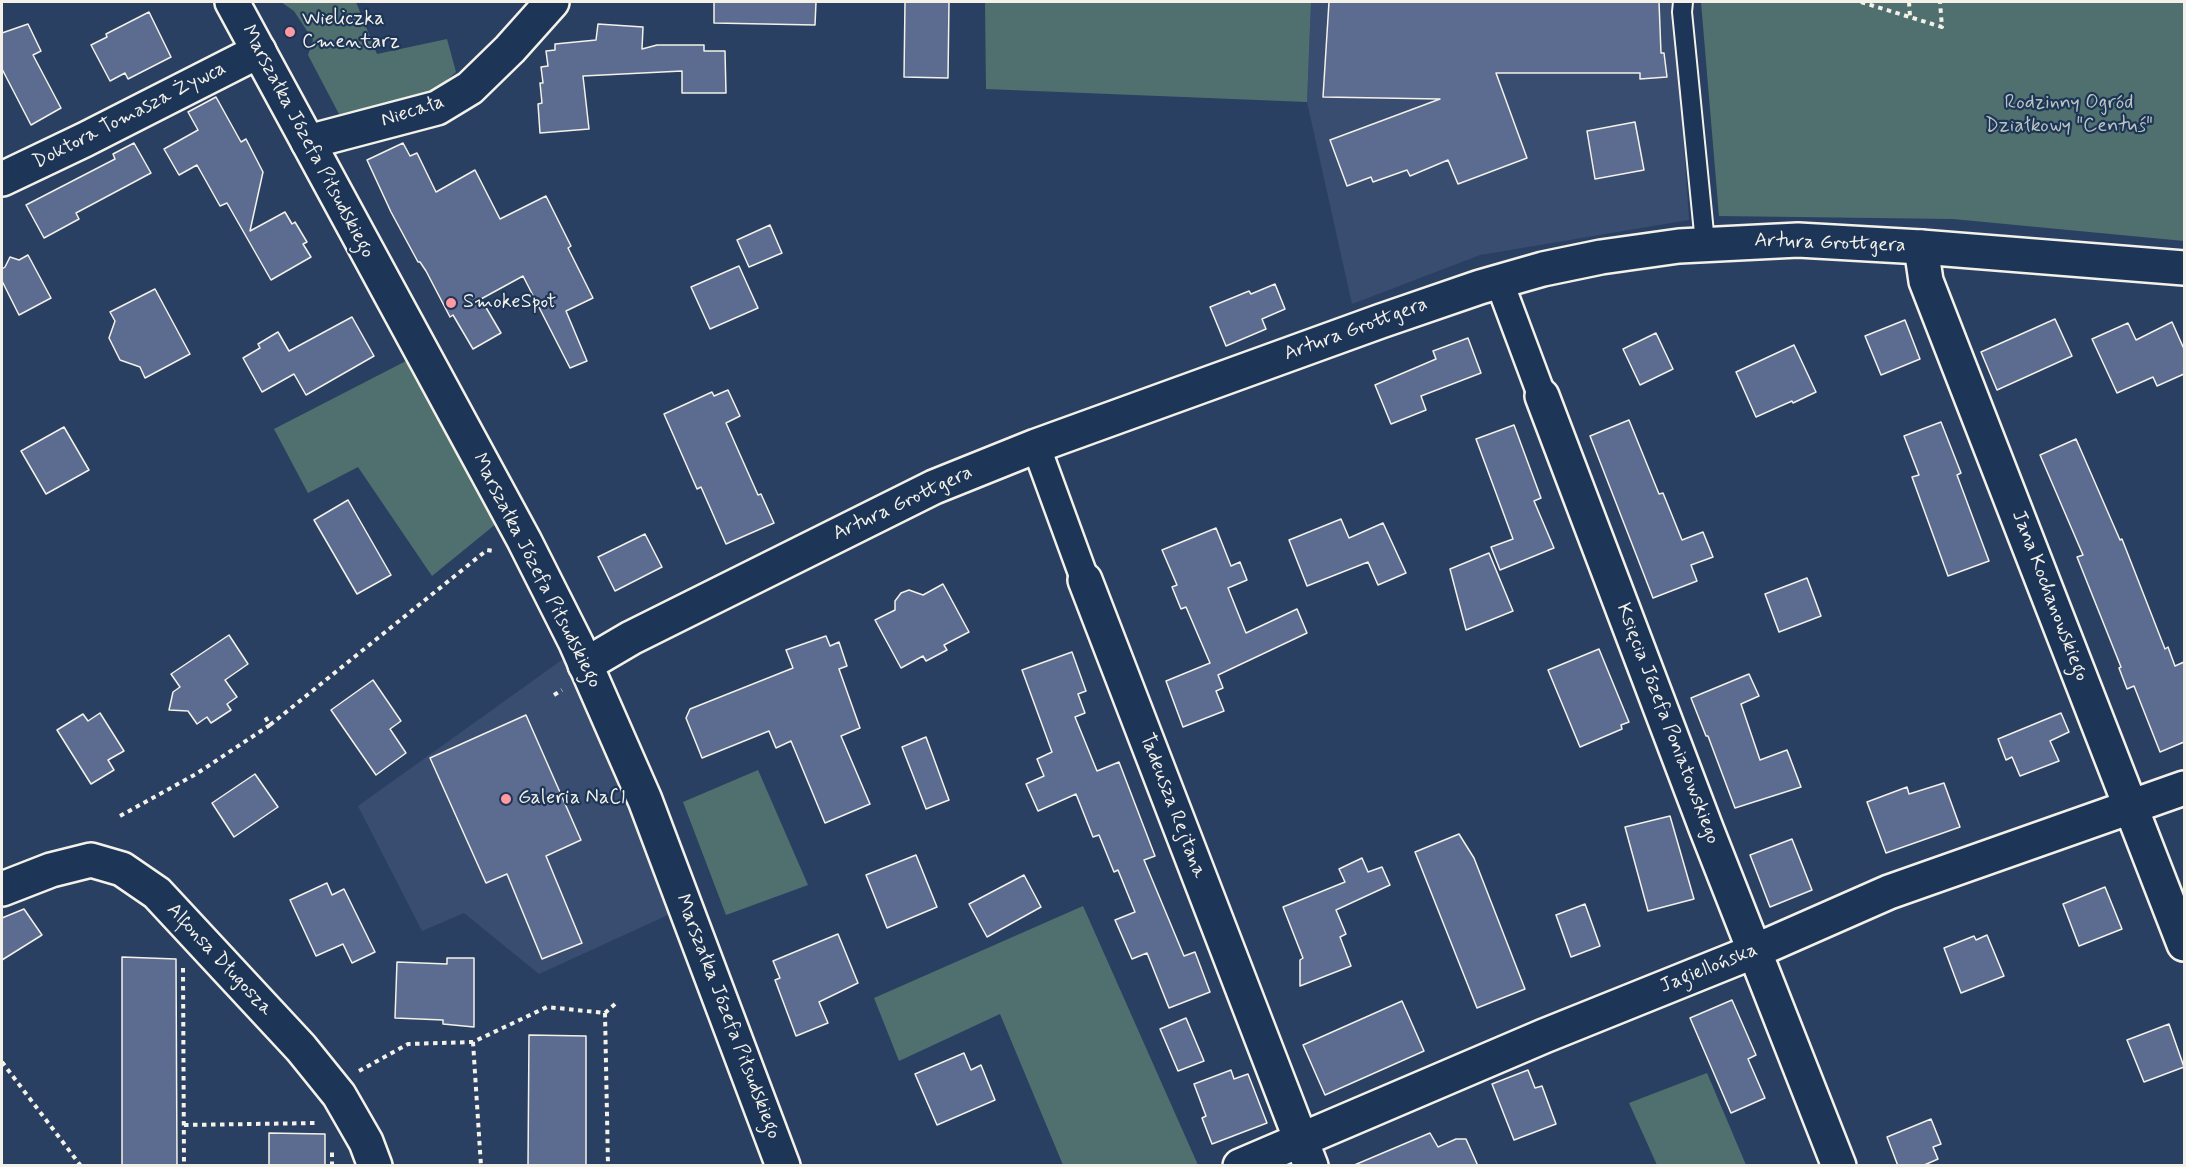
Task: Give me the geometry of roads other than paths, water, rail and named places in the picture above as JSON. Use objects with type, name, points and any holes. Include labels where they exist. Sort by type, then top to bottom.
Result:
[{"type":"street","name":"Marszałka Józefa Piłsudskiego","points":[[232,2],[524,540],[585,664],[648,807],[783,1166]]},
{"type":"street","name":"Niecała","points":[[308,142],[437,108],[470,88],[510,50],[552,2]]},
{"type":"street","name":"Doktora Tomasza Żywca","points":[[2,179],[259,51]]},
{"type":"street","name":"Artura Grottgera","points":[[585,664],[643,632],[934,487],[1036,446],[1381,321],[1499,281],[1601,258],[1705,243],[1798,240],[1921,247],[2184,268]]},
{"type":"street","name":"Jana Kochanowskiego","points":[[1921,247],[1926,281],[2133,807],[2184,944]]},
{"type":"street","name":"Księcia Józefa Poniatowskiego","points":[[1499,281],[1839,1166]]},
{"type":"street","name":"Tadeusza Rejtana","points":[[1036,446],[1085,580],[1307,1153]]},
{"type":"street","name":"Jagiellońska","points":[[1240,1166],[1307,1153],[1544,1036],[1755,951],[1889,892],[2184,788]]},
{"type":"street","name":"Alfonsa Długosza","points":[[2,889],[51,870],[92,860],[122,869],[157,893],[301,1048],[332,1086],[366,1142],[375,1166]]},
{"type":"lane","points":[[1683,2],[1682,12],[1705,243]]},
{"type":"place","name":"Wieliczka Cmentarz","points":[[290,32]]},
{"type":"place","name":"SmokeSpot","points":[[451,303]]},
{"type":"place","name":"Galeria NaCl","points":[[506,799]]},
{"type":"park label","name":"Rodzinny Ogród Działkowy \"Centuś\"","points":[[2069,116]]}]
